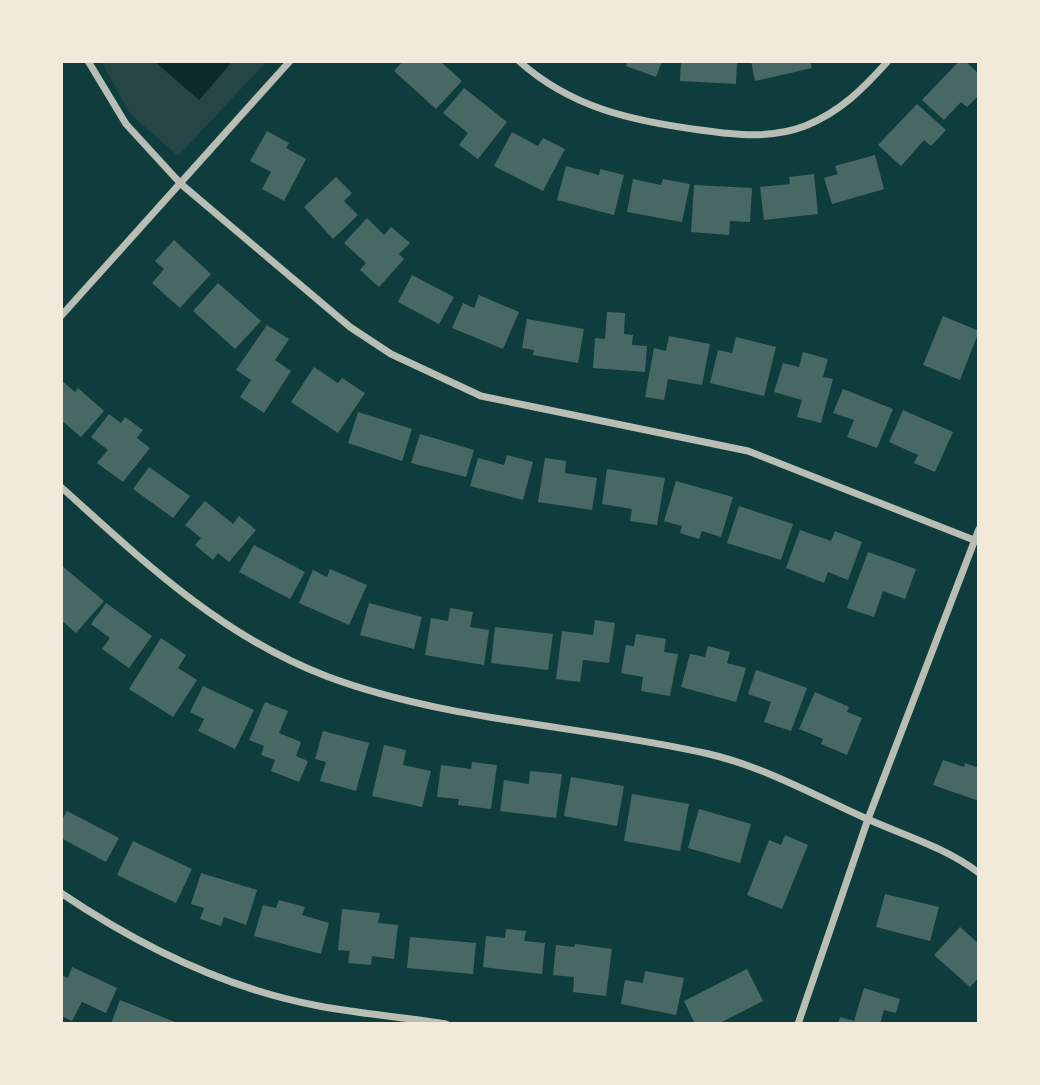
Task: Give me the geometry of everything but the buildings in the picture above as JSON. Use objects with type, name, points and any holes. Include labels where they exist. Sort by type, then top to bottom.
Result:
[{"type":"street","points":[[88,61],[126,124],[181,184],[349,327],[435,378],[481,396],[528,408],[748,451],[977,541]]},
{"type":"street","points":[[61,316],[290,61]]},
{"type":"street","points":[[519,61],[551,86],[602,111],[642,122],[736,135],[770,134],[803,127],[834,112],[861,91],[888,61]]},
{"type":"street","points":[[61,487],[170,586],[219,621],[271,652],[326,676],[419,703],[710,754],[768,774],[868,820],[943,850],[979,873]]},
{"type":"street","points":[[798,1024],[868,820],[977,541],[979,529]]},
{"type":"street","points":[[61,893],[101,920],[171,956],[244,985],[318,1006],[393,1020],[446,1024]]},
{"type":"shaded area","points":[[101,61],[267,61],[178,156],[130,114]]},
{"type":"shaded area","points":[[154,61],[233,61],[199,100]]}]
